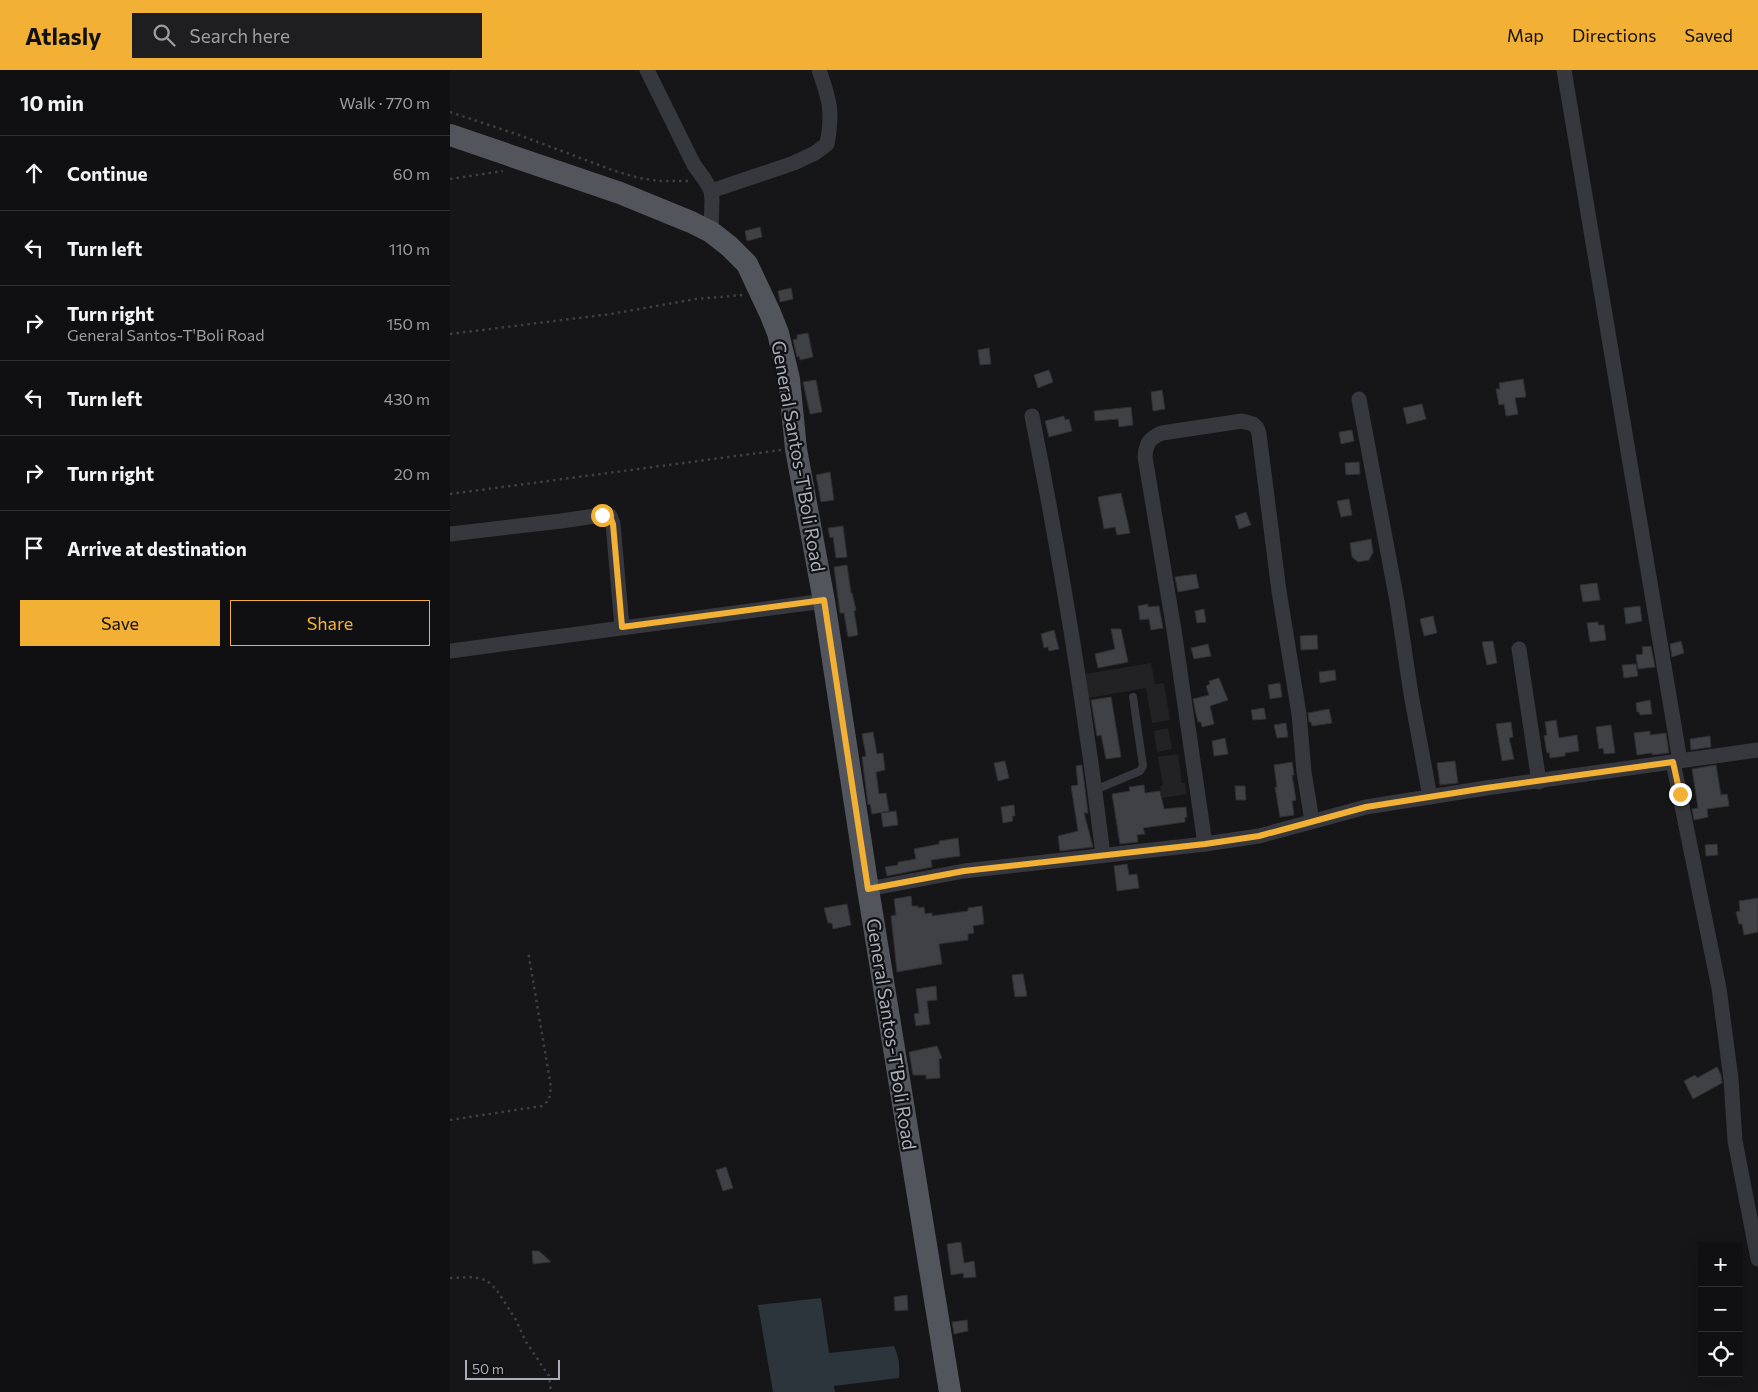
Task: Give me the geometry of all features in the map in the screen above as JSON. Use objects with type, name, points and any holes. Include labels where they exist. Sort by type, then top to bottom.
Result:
[{"type":"main road","name":"General Santos-T'Boli Road","points":[[450,135],[620,193],[692,222],[711,232],[748,264],[778,333],[789,379],[796,448],[824,600],[868,889],[950,1392]]},
{"type":"street","points":[[646,70],[694,165],[708,186],[712,199],[711,232]]},
{"type":"street","points":[[708,186],[794,163],[815,153],[827,144],[832,115],[829,99],[819,70]]},
{"type":"street","points":[[1564,70],[1676,762],[1719,988],[1731,1080],[1734,1141],[1758,1260]]},
{"type":"street","points":[[1359,400],[1397,601],[1411,694],[1430,797]]},
{"type":"street","points":[[1032,416],[1052,513],[1080,683],[1103,855]]},
{"type":"street","points":[[1205,844],[1174,630],[1145,457],[1148,442],[1153,437],[1162,433],[1242,421],[1253,424],[1257,428],[1279,591],[1299,714],[1304,772],[1312,821]]},
{"type":"street","points":[[450,534],[602,515],[610,516],[613,524],[622,627]]},
{"type":"street","points":[[450,651],[824,600]]},
{"type":"street","points":[[1519,649],[1539,782]]},
{"type":"street","points":[[868,889],[964,871],[1205,844],[1259,836],[1366,807],[1758,750]]},
{"type":"lane","points":[[1095,790],[1140,771],[1143,766],[1134,697]]},
{"type":"path","points":[[450,112],[639,178],[708,186]]},
{"type":"path","points":[[450,178],[506,171]]},
{"type":"path","points":[[450,334],[611,314],[696,299],[762,294]]},
{"type":"path","points":[[450,494],[796,448]]},
{"type":"path","points":[[450,1120],[542,1106],[549,1100],[552,1087],[528,951]]},
{"type":"path","points":[[450,1278],[473,1276],[486,1280],[496,1289],[516,1320],[526,1342],[549,1376],[551,1392]]},
{"type":"shaded area","points":[[1151,663],[1155,684],[1164,683],[1170,720],[1152,723],[1146,688],[1089,698],[1085,674]]},
{"type":"shaded area","points":[[1168,728],[1172,749],[1157,752],[1154,731]]},
{"type":"shaded area","points":[[1178,754],[1182,783],[1185,783],[1187,794],[1162,798],[1160,786],[1163,786],[1158,757]]},
{"type":"shaded area","points":[[821,1298],[829,1353],[894,1346],[899,1362],[899,1378],[834,1386],[835,1392],[773,1392],[758,1305]]},
{"type":"building","points":[[760,227],[762,237],[747,241],[745,231]]},
{"type":"building","points":[[791,288],[793,299],[780,302],[778,291]]},
{"type":"building","points":[[808,333],[813,357],[800,360],[799,356],[797,357],[793,340],[797,339],[797,335]]},
{"type":"building","points":[[989,348],[991,364],[980,365],[978,350]]},
{"type":"building","points":[[1049,370],[1053,382],[1038,388],[1034,375]]},
{"type":"building","points":[[1523,379],[1526,397],[1515,398],[1518,414],[1506,416],[1504,404],[1499,405],[1496,389],[1500,389],[1499,383]]},
{"type":"building","points":[[816,380],[822,412],[810,414],[803,382]]},
{"type":"building","points":[[1162,390],[1165,409],[1153,411],[1151,392]]},
{"type":"building","points":[[1422,404],[1426,419],[1407,424],[1403,408]]},
{"type":"building","points":[[1131,407],[1133,425],[1119,427],[1118,419],[1095,421],[1094,411]]},
{"type":"building","points":[[1064,416],[1065,420],[1069,419],[1072,431],[1049,437],[1045,421]]},
{"type":"building","points":[[1352,430],[1354,441],[1341,444],[1339,432]]},
{"type":"building","points":[[1359,462],[1360,474],[1346,475],[1345,463]]},
{"type":"building","points":[[830,472],[834,500],[821,502],[816,475]]},
{"type":"building","points":[[1121,493],[1130,533],[1117,535],[1115,527],[1104,529],[1098,497]]},
{"type":"building","points":[[1349,499],[1352,515],[1341,517],[1337,501]]},
{"type":"building","points":[[1246,512],[1251,525],[1239,529],[1235,516]]},
{"type":"building","points":[[843,526],[847,557],[836,558],[833,537],[830,538],[828,528]]},
{"type":"building","points":[[1371,539],[1373,552],[1369,560],[1358,562],[1352,557],[1350,543]]},
{"type":"building","points":[[847,565],[851,593],[856,610],[854,611],[858,635],[848,637],[844,613],[840,613],[834,567]]},
{"type":"building","points":[[1196,574],[1199,588],[1178,592],[1175,577]]},
{"type":"building","points":[[1597,583],[1600,600],[1583,602],[1580,585]]},
{"type":"building","points":[[1148,604],[1148,607],[1159,606],[1163,628],[1151,630],[1149,619],[1140,620],[1138,606]]},
{"type":"building","points":[[1640,606],[1642,621],[1626,624],[1624,608]]},
{"type":"building","points":[[1204,609],[1206,622],[1197,623],[1195,611]]},
{"type":"building","points":[[1433,616],[1437,633],[1424,636],[1420,619]]},
{"type":"building","points":[[1598,622],[1598,625],[1604,625],[1606,640],[1590,642],[1587,623]]},
{"type":"building","points":[[1111,629],[1121,629],[1128,662],[1098,668],[1095,654],[1115,649]]},
{"type":"building","points":[[1054,630],[1059,649],[1049,651],[1048,647],[1044,648],[1041,634]]},
{"type":"building","points":[[1317,635],[1318,649],[1301,650],[1300,636]]},
{"type":"building","points":[[1493,641],[1497,663],[1487,665],[1482,642]]},
{"type":"building","points":[[1681,641],[1684,653],[1672,657],[1670,644]]},
{"type":"building","points":[[1208,644],[1211,656],[1194,659],[1191,648]]},
{"type":"building","points":[[1651,646],[1655,667],[1638,669],[1636,655],[1643,654],[1642,647]]},
{"type":"building","points":[[1636,664],[1638,676],[1624,678],[1622,665]]},
{"type":"building","points":[[1335,670],[1336,680],[1320,683],[1319,672]]},
{"type":"building","points":[[1219,678],[1228,700],[1210,706],[1214,724],[1202,727],[1201,722],[1198,722],[1193,699],[1209,695],[1206,686],[1210,684],[1209,681]]},
{"type":"building","points":[[1280,683],[1282,697],[1270,699],[1268,685]]},
{"type":"building","points":[[1111,697],[1121,757],[1106,759],[1101,735],[1097,736],[1091,700]]},
{"type":"building","points":[[1650,700],[1652,714],[1640,715],[1637,712],[1636,703]]},
{"type":"building","points":[[1264,708],[1266,719],[1253,720],[1251,710]]},
{"type":"building","points":[[1329,709],[1332,723],[1312,726],[1311,722],[1309,722],[1308,713]]},
{"type":"building","points":[[1556,720],[1559,738],[1577,735],[1579,751],[1565,753],[1565,756],[1550,758],[1549,752],[1547,753],[1544,736],[1547,735],[1545,722]]},
{"type":"building","points":[[1511,722],[1513,737],[1509,738],[1514,759],[1502,761],[1496,724]]},
{"type":"building","points":[[1286,723],[1288,737],[1277,738],[1274,725]]},
{"type":"building","points":[[1611,725],[1615,753],[1604,754],[1603,748],[1599,749],[1596,727]]},
{"type":"building","points":[[1650,731],[1650,735],[1666,733],[1669,753],[1637,755],[1634,733]]},
{"type":"building","points":[[873,732],[877,754],[883,753],[885,770],[876,772],[879,794],[886,793],[889,811],[872,814],[870,804],[868,805],[862,757],[866,756],[862,734]]},
{"type":"building","points":[[1710,736],[1711,747],[1691,750],[1690,739]]},
{"type":"building","points":[[1225,738],[1228,754],[1214,756],[1212,741]]},
{"type":"building","points":[[1005,761],[1009,778],[998,781],[994,763]]},
{"type":"building","points":[[1455,761],[1458,783],[1440,785],[1437,763]]},
{"type":"building","points":[[1292,762],[1296,800],[1292,801],[1294,815],[1280,817],[1275,787],[1277,787],[1274,765]]},
{"type":"building","points":[[1082,765],[1088,813],[1084,813],[1093,847],[1060,851],[1058,836],[1078,831],[1071,786],[1078,785],[1076,766]]},
{"type":"building","points":[[1716,765],[1721,795],[1727,794],[1729,806],[1707,809],[1708,817],[1694,820],[1692,809],[1698,808],[1692,769]]},
{"type":"building","points":[[1144,785],[1145,793],[1160,791],[1164,809],[1186,807],[1187,817],[1185,817],[1185,822],[1143,828],[1145,834],[1137,835],[1138,842],[1120,844],[1112,794],[1130,791],[1129,787]]},
{"type":"building","points":[[1235,786],[1245,786],[1246,800],[1236,800]]},
{"type":"building","points":[[1014,805],[1015,816],[1012,816],[1013,821],[1003,823],[1001,807]]},
{"type":"building","points":[[896,811],[898,825],[883,827],[881,813]]},
{"type":"building","points":[[958,838],[960,856],[931,860],[932,867],[887,876],[885,867],[898,865],[898,862],[916,859],[914,849],[939,844],[939,841]]},
{"type":"building","points":[[1717,844],[1718,855],[1706,856],[1705,845]]},
{"type":"building","points":[[1127,864],[1129,875],[1137,874],[1139,888],[1117,891],[1114,866]]},
{"type":"building","points":[[911,896],[912,906],[924,907],[925,914],[932,913],[932,916],[968,911],[968,908],[982,906],[984,924],[973,926],[974,933],[968,934],[968,940],[939,944],[942,964],[897,972],[891,916],[896,915],[894,899]]},
{"type":"building","points":[[1758,898],[1758,932],[1744,935],[1742,924],[1739,924],[1736,912],[1740,911],[1739,901]]},
{"type":"building","points":[[847,904],[851,925],[833,929],[832,923],[828,923],[824,908]]},
{"type":"building","points":[[1023,974],[1027,996],[1015,997],[1012,975]]},
{"type":"building","points":[[936,986],[937,1000],[927,1001],[930,1024],[916,1026],[914,1014],[919,1013],[916,989]]},
{"type":"building","points":[[937,1046],[942,1058],[939,1059],[940,1078],[926,1079],[926,1075],[913,1075],[909,1052]]},
{"type":"building","points":[[1717,1067],[1722,1083],[1693,1099],[1684,1081],[1695,1075],[1697,1078]]},
{"type":"building","points":[[726,1167],[733,1188],[723,1191],[716,1170]]},
{"type":"building","points":[[961,1242],[964,1263],[974,1261],[976,1277],[964,1278],[963,1273],[951,1275],[947,1244]]},
{"type":"building","points":[[532,1251],[539,1251],[551,1262],[533,1264]]},
{"type":"building","points":[[907,1295],[908,1310],[895,1311],[894,1297]]},
{"type":"building","points":[[967,1320],[968,1331],[954,1334],[952,1322]]},
{"type":"route","points":[[602,515],[610,516],[613,524],[622,627],[824,600],[868,889],[964,871],[1205,844],[1259,836],[1366,807],[1673,762],[1680,794]]}]
